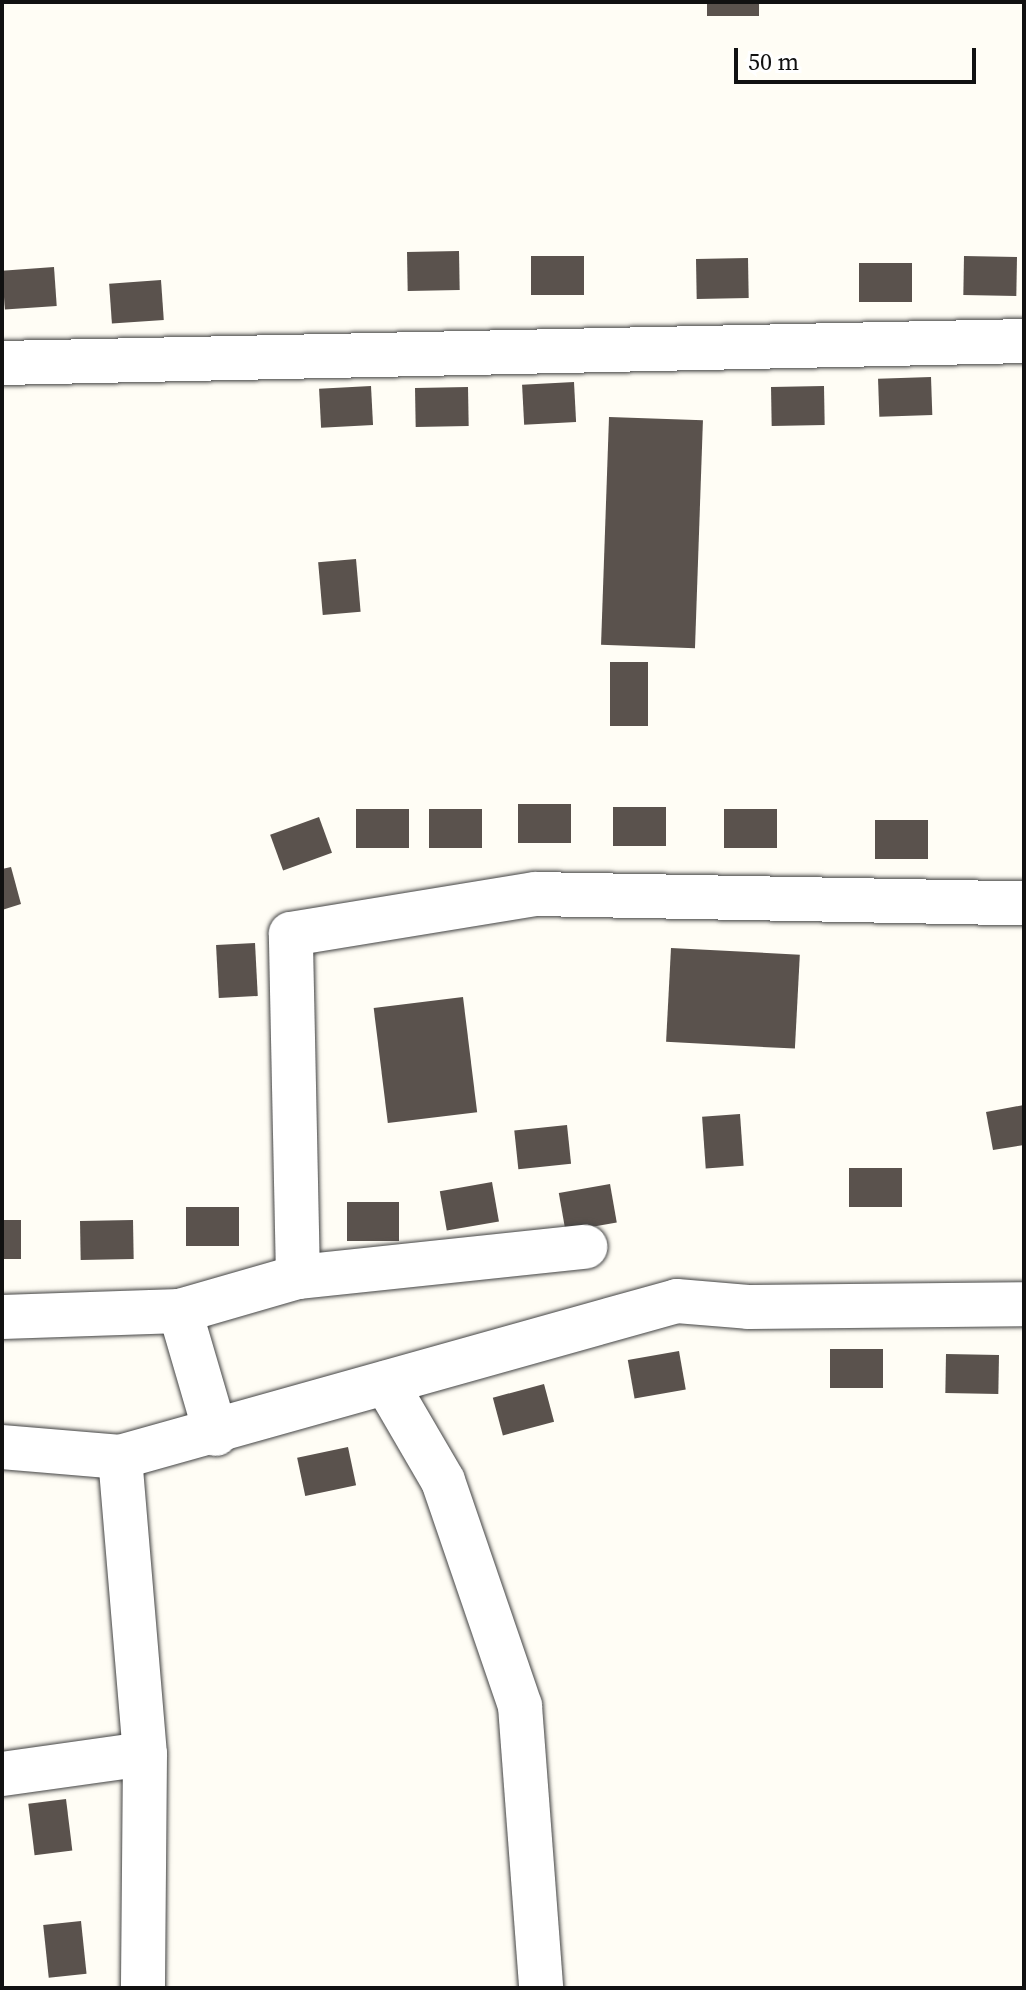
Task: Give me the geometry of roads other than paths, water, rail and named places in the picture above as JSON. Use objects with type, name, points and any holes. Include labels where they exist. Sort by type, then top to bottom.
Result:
[{"type":"street","points":[[2,363],[1024,341]]},
{"type":"street","points":[[298,1277],[291,934],[535,894],[1024,903]]},
{"type":"street","points":[[2,1317],[180,1311],[298,1277],[585,1247]]},
{"type":"street","points":[[2,1447],[120,1457],[216,1434],[677,1301],[748,1307],[1024,1304]]},
{"type":"street","points":[[180,1311],[216,1434]]},
{"type":"street","points":[[386,1383],[443,1481],[520,1706],[541,1988]]},
{"type":"street","points":[[120,1457],[145,1754],[143,1988]]},
{"type":"street","points":[[2,1774],[145,1754]]}]
